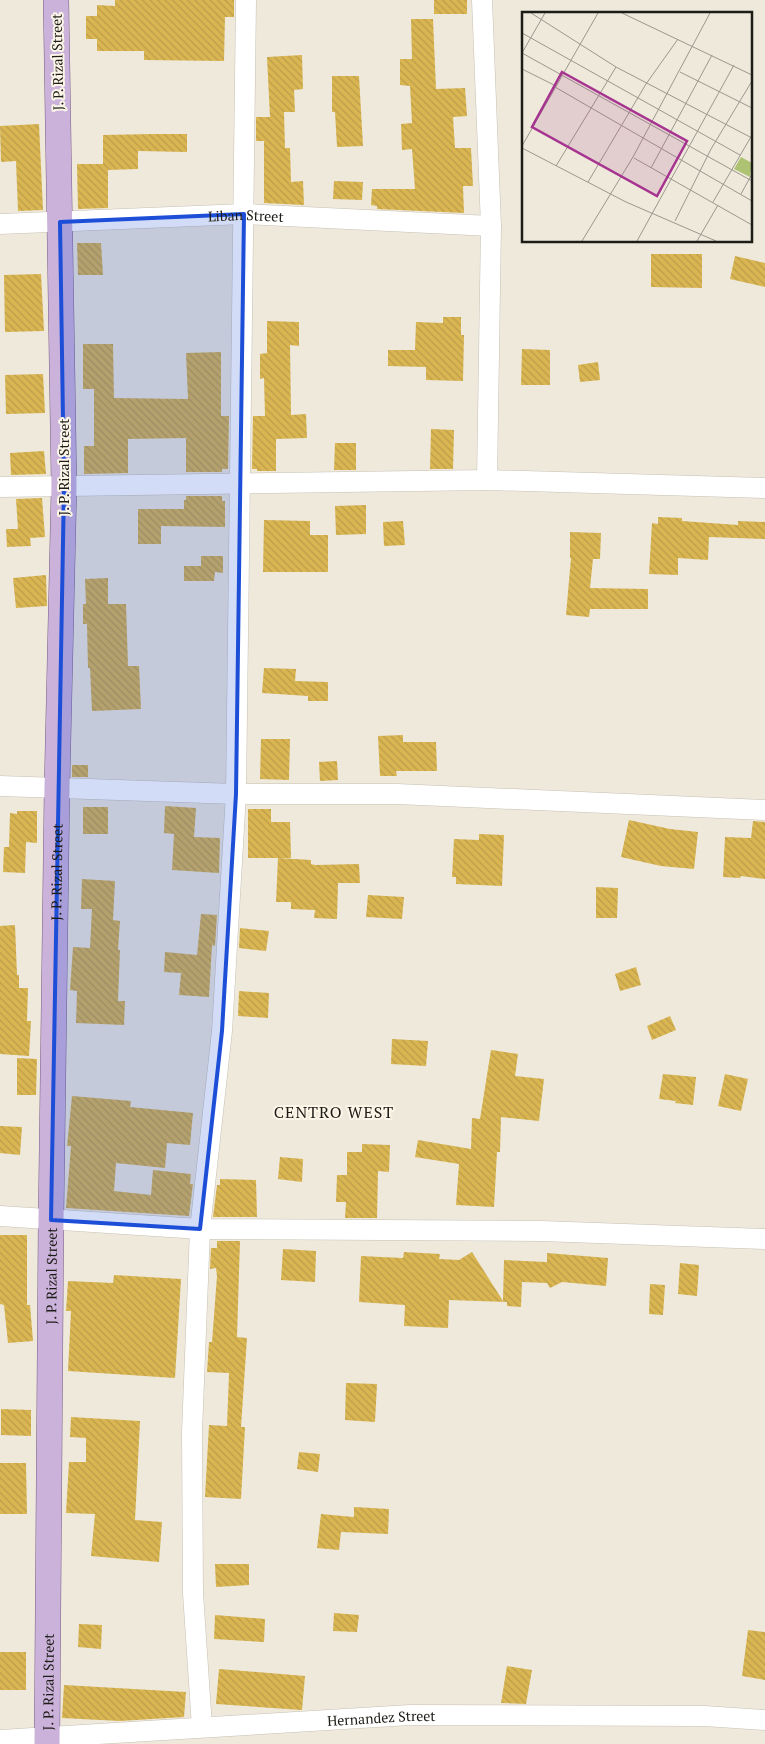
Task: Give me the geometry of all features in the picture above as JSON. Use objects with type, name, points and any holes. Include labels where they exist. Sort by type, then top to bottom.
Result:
[{"type":"main road","name":"J. P. Rizal Street","points":[[47,1741],[50,1220],[64,486],[56,0]]},
{"type":"street","points":[[190,1733],[193,1584],[192,1432],[200,1229],[222,1031],[236,794],[246,0]]},
{"type":"street","points":[[482,0],[491,226],[488,480]]},
{"type":"street","name":"Liban Street","points":[[0,224],[244,214],[491,226]]},
{"type":"street","points":[[0,487],[488,480],[765,488]]},
{"type":"street","points":[[0,786],[236,794],[397,794],[765,810]]},
{"type":"street","points":[[0,1216],[200,1229],[541,1231],[765,1239]]},
{"type":"street","name":"Hernandez Street","points":[[0,1740],[47,1741],[190,1733],[410,1715],[704,1716],[765,1720]]},
{"type":"highlighted area","points":[[244,214],[236,794],[222,1031],[200,1229],[51,1220],[64,486],[60,222]]},
{"type":"building","points":[[115,0],[234,0],[234,17],[225,17],[224,61],[144,60],[144,51],[97,51],[97,39],[86,39],[86,16],[97,16],[97,5],[115,6]]},
{"type":"building","points":[[434,0],[467,0],[467,14],[434,14]]},
{"type":"building","points":[[411,19],[433,19],[436,89],[465,88],[467,116],[453,117],[455,148],[471,148],[473,186],[463,186],[464,213],[377,209],[377,206],[371,205],[372,189],[415,189],[412,149],[402,150],[401,124],[412,123],[410,86],[400,85],[400,59],[412,59]]},
{"type":"building","points":[[302,55],[303,89],[294,90],[295,112],[284,112],[285,148],[290,148],[291,182],[303,181],[304,205],[264,203],[264,141],[256,141],[256,117],[270,117],[267,57]]},
{"type":"building","points":[[332,76],[359,76],[363,146],[337,147],[335,112],[332,112]]},
{"type":"building","points":[[39,124],[43,210],[18,211],[16,161],[1,162],[0,126]]},
{"type":"building","points":[[187,134],[187,152],[138,151],[138,169],[108,170],[108,208],[78,209],[77,164],[103,164],[103,135]]},
{"type":"building","points":[[334,181],[363,182],[362,200],[333,199]]},
{"type":"building","points":[[77,243],[101,243],[103,275],[78,275]]},
{"type":"building","points":[[651,254],[702,254],[702,288],[651,287]]},
{"type":"building","points":[[735,256],[765,263],[765,287],[730,279]]},
{"type":"building","points":[[41,274],[44,331],[5,332],[4,275]]},
{"type":"building","points":[[443,317],[461,317],[461,335],[464,335],[463,381],[426,380],[426,367],[388,366],[388,350],[415,350],[416,322],[443,323]]},
{"type":"building","points":[[267,321],[299,322],[299,346],[290,345],[291,415],[306,414],[307,438],[276,439],[276,471],[257,471],[257,469],[252,469],[253,416],[265,416],[264,378],[260,379],[260,354],[267,353]]},
{"type":"building","points":[[83,344],[113,344],[114,398],[188,399],[186,353],[221,352],[221,416],[229,416],[228,469],[222,469],[222,472],[186,472],[186,438],[128,439],[128,473],[84,474],[84,446],[94,446],[94,389],[83,389]]},
{"type":"building","points":[[522,349],[550,350],[550,385],[521,385]]},
{"type":"building","points":[[598,362],[600,380],[580,382],[578,365]]},
{"type":"building","points":[[43,374],[45,413],[6,414],[5,375]]},
{"type":"building","points":[[431,429],[454,430],[453,469],[430,469]]},
{"type":"building","points":[[335,443],[356,443],[356,470],[334,470]]},
{"type":"building","points":[[44,451],[46,474],[11,475],[10,453]]},
{"type":"building","points":[[186,496],[222,496],[222,501],[225,501],[225,527],[161,526],[161,544],[138,544],[138,509],[184,509]]},
{"type":"building","points":[[42,498],[45,537],[30,538],[31,546],[7,547],[6,529],[18,529],[16,499]]},
{"type":"building","points":[[366,505],[366,534],[336,535],[335,506]]},
{"type":"building","points":[[658,517],[682,518],[682,521],[738,525],[738,521],[765,522],[765,539],[709,537],[708,560],[678,558],[678,575],[649,574],[652,523],[658,524]]},
{"type":"building","points":[[264,520],[310,521],[310,535],[328,535],[328,572],[263,572]]},
{"type":"building","points":[[403,521],[405,545],[384,546],[383,522]]},
{"type":"building","points":[[570,532],[601,533],[600,559],[593,559],[590,588],[648,589],[648,609],[590,609],[589,617],[566,615],[571,558]]},
{"type":"building","points":[[201,556],[223,556],[223,573],[215,572],[214,581],[184,581],[184,566],[201,566]]},
{"type":"building","points":[[46,575],[47,606],[16,608],[13,578]]},
{"type":"building","points":[[108,578],[108,604],[126,604],[128,666],[139,666],[141,709],[92,711],[90,668],[88,668],[87,624],[83,624],[83,604],[86,604],[85,579]]},
{"type":"building","points":[[264,668],[296,669],[295,681],[328,682],[328,701],[308,701],[308,696],[262,693]]},
{"type":"building","points":[[403,735],[403,742],[436,742],[437,771],[396,771],[397,776],[380,776],[378,736]]},
{"type":"building","points":[[261,739],[290,739],[289,780],[260,779]]},
{"type":"building","points":[[337,761],[338,780],[320,781],[319,762]]},
{"type":"building","points":[[72,765],[88,765],[88,777],[72,777]]},
{"type":"building","points":[[165,806],[196,808],[194,837],[220,838],[219,873],[172,870],[174,834],[164,833]]},
{"type":"building","points":[[83,807],[108,807],[108,834],[83,834]]},
{"type":"building","points":[[248,809],[271,809],[271,822],[290,822],[291,858],[248,858]]},
{"type":"building","points":[[17,811],[37,811],[37,843],[26,842],[25,873],[3,872],[4,847],[9,847],[10,813],[17,814]]},
{"type":"building","points":[[629,820],[670,829],[698,832],[694,869],[661,866],[621,857]]},
{"type":"building","points":[[753,821],[765,822],[765,879],[741,876],[740,878],[723,877],[725,837],[751,838]]},
{"type":"building","points":[[479,834],[504,835],[502,886],[456,884],[456,877],[452,877],[454,839],[479,840]]},
{"type":"building","points":[[278,858],[311,860],[311,864],[315,865],[359,864],[360,883],[338,883],[337,919],[314,918],[315,910],[291,909],[291,902],[276,902]]},
{"type":"building","points":[[82,879],[115,881],[113,920],[120,921],[118,1001],[125,1001],[124,1025],[76,1023],[77,991],[70,990],[73,947],[90,948],[92,909],[81,909]]},
{"type":"building","points":[[596,887],[618,888],[617,918],[596,918]]},
{"type":"building","points":[[368,895],[404,897],[402,919],[366,917]]},
{"type":"building","points":[[201,914],[217,915],[215,946],[212,945],[209,997],[179,995],[181,973],[164,972],[165,952],[197,955]]},
{"type":"building","points":[[15,925],[19,988],[28,988],[27,1021],[31,1021],[29,1056],[0,1054],[0,926]]},
{"type":"building","points":[[240,928],[269,931],[266,951],[239,948]]},
{"type":"building","points":[[636,967],[641,985],[620,991],[615,974]]},
{"type":"building","points":[[239,991],[269,993],[268,1018],[238,1016]]},
{"type":"building","points":[[670,1016],[676,1030],[652,1040],[647,1026]]},
{"type":"building","points":[[392,1039],[428,1041],[426,1066],[391,1064]]},
{"type":"building","points":[[491,1050],[518,1054],[515,1076],[544,1079],[539,1121],[501,1117],[500,1152],[497,1152],[494,1207],[456,1205],[459,1164],[415,1157],[418,1140],[471,1149],[472,1118],[480,1119]]},
{"type":"building","points":[[17,1058],[37,1059],[36,1095],[17,1095]]},
{"type":"building","points":[[663,1074],[696,1077],[693,1105],[659,1099]]},
{"type":"building","points":[[725,1074],[748,1079],[741,1111],[718,1106]]},
{"type":"building","points":[[72,1096],[131,1101],[130,1107],[193,1113],[190,1145],[167,1143],[165,1168],[116,1163],[114,1191],[151,1195],[153,1170],[191,1174],[190,1184],[193,1184],[189,1216],[66,1208],[71,1146],[67,1146]]},
{"type":"building","points":[[0,1126],[22,1127],[20,1155],[0,1153]]},
{"type":"building","points":[[362,1144],[390,1145],[389,1172],[378,1171],[377,1218],[345,1218],[346,1202],[336,1202],[337,1175],[347,1175],[347,1152],[362,1152]]},
{"type":"building","points":[[280,1157],[303,1159],[302,1182],[278,1179]]},
{"type":"building","points":[[220,1179],[256,1180],[257,1217],[213,1217],[217,1185],[220,1185]]},
{"type":"building","points":[[0,1235],[27,1235],[27,1305],[30,1305],[33,1341],[8,1343],[4,1305],[0,1304]]},
{"type":"building","points":[[217,1241],[240,1241],[237,1337],[247,1338],[241,1427],[245,1427],[241,1499],[205,1497],[209,1425],[227,1426],[229,1373],[207,1372],[209,1342],[212,1342],[217,1276],[216,1268],[210,1269],[211,1248],[217,1248]]},
{"type":"building","points":[[283,1249],[316,1251],[315,1282],[281,1280]]},
{"type":"building","points":[[404,1252],[440,1254],[439,1259],[459,1260],[472,1252],[503,1301],[504,1260],[547,1262],[547,1253],[608,1258],[606,1286],[562,1282],[550,1288],[547,1283],[522,1282],[521,1307],[507,1306],[507,1302],[449,1300],[448,1328],[404,1326],[405,1305],[359,1302],[361,1256],[403,1258]]},
{"type":"building","points":[[680,1263],[699,1265],[697,1296],[678,1294]]},
{"type":"building","points":[[114,1275],[181,1279],[175,1378],[68,1371],[71,1311],[66,1311],[68,1281],[113,1283]]},
{"type":"building","points":[[650,1284],[665,1285],[663,1315],[649,1314]]},
{"type":"building","points":[[346,1383],[377,1384],[375,1422],[345,1420]]},
{"type":"building","points":[[1,1409],[31,1410],[31,1436],[1,1435]]},
{"type":"building","points":[[71,1417],[140,1421],[135,1520],[162,1522],[159,1562],[91,1556],[95,1514],[66,1513],[69,1462],[86,1462],[86,1438],[70,1437]]},
{"type":"building","points":[[299,1452],[320,1454],[318,1472],[297,1469]]},
{"type":"building","points":[[0,1463],[26,1463],[27,1514],[0,1514]]},
{"type":"building","points":[[354,1507],[389,1509],[388,1534],[341,1532],[339,1550],[317,1548],[321,1514],[354,1517]]},
{"type":"building","points":[[215,1564],[249,1564],[249,1585],[216,1587]]},
{"type":"building","points":[[334,1613],[359,1615],[357,1632],[333,1631]]},
{"type":"building","points":[[215,1615],[265,1619],[264,1642],[214,1639]]},
{"type":"building","points":[[79,1624],[102,1625],[101,1649],[78,1647]]},
{"type":"building","points":[[748,1630],[765,1632],[765,1680],[742,1676]]},
{"type":"building","points":[[0,1652],[26,1652],[26,1690],[0,1690]]},
{"type":"building","points":[[507,1666],[532,1670],[526,1704],[501,1703]]},
{"type":"building","points":[[219,1669],[305,1676],[302,1710],[216,1704]]},
{"type":"building","points":[[64,1685],[186,1692],[184,1717],[120,1721],[62,1718]]},
{"type":"district","name":"CENTRO WEST","points":[[334,1112]]}]
